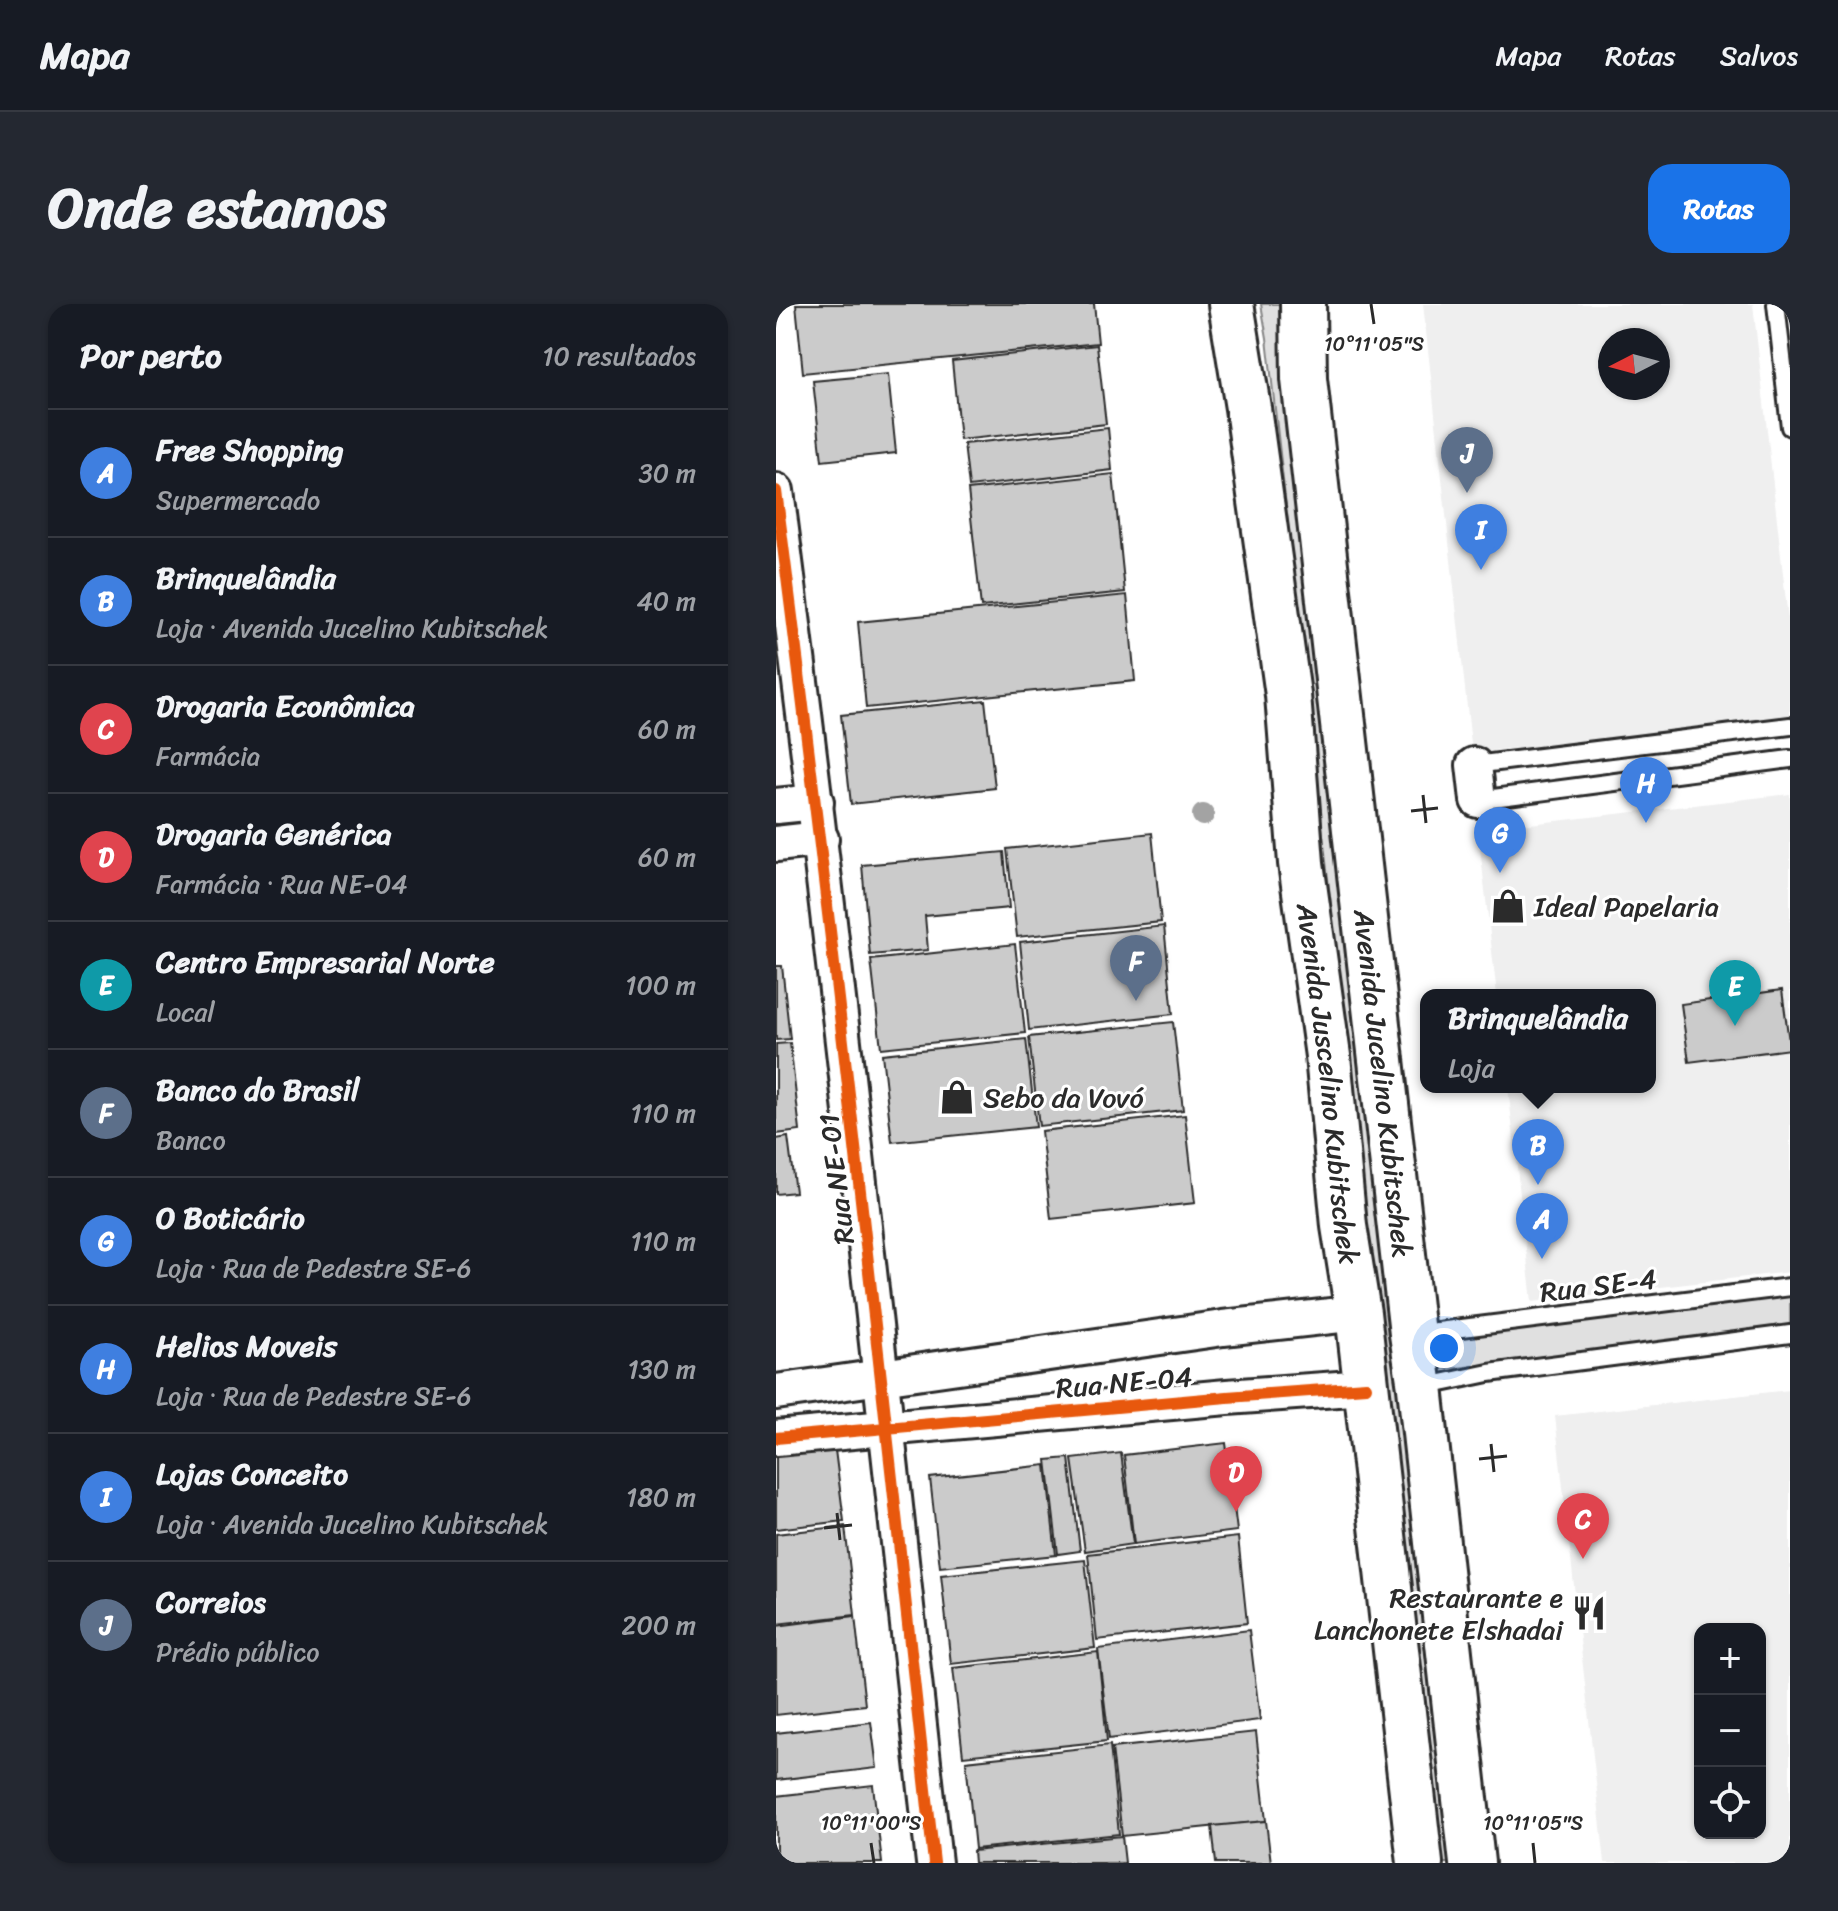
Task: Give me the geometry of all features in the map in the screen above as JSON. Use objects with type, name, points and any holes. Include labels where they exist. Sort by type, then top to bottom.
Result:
[{"type":"main road","name":"Avenida Juscelino Kubitschek","points":[[1231,304],[1288,695],[1301,863],[1328,1056],[1344,1226],[1358,1313],[1420,1863]]},
{"type":"main road","name":"Avenida Jucelino Kubitschek","points":[[1303,304],[1304,379],[1472,1863]]},
{"type":"street","name":"Rua NE-01","points":[[776,491],[821,839],[934,1863]]},
{"type":"street","points":[[1474,765],[1478,800]]},
{"type":"street","points":[[776,806],[816,802]]},
{"type":"street","points":[[776,844],[821,839]]},
{"type":"street","name":"Rua NE-04","points":[[776,1392],[1223,1328],[1358,1313]]},
{"type":"street","name":"Rua NE-04","points":[[776,1438],[1366,1387]]},
{"type":"lane","points":[[1776,304],[1790,427]]},
{"type":"lane","points":[[1474,765],[1790,726]]},
{"type":"lane","points":[[1478,800],[1790,759]]},
{"type":"lane","name":"Rua SE-4","points":[[1412,1334],[1790,1287]]},
{"type":"lane","points":[[1420,1387],[1489,1373],[1790,1334]]},
{"type":"shaded area","points":[[1261,304],[1288,304],[1462,1863],[1439,1863]]},
{"type":"shaded area","points":[[1423,304],[1753,304],[1790,637],[1790,718],[1472,753]]},
{"type":"shaded area","points":[[1790,794],[1790,1272],[1532,1302],[1509,1093],[1656,1093],[1656,989],[1496,989],[1478,830]]},
{"type":"shaded area","points":[[1790,1293],[1790,1329],[1440,1370],[1435,1335]]},
{"type":"shaded area","points":[[1790,1390],[1790,1863],[1605,1863],[1555,1416]]},
{"type":"building","points":[[796,304],[1094,304],[1098,343],[803,373]]},
{"type":"building","points":[[1097,345],[1106,424],[960,440],[952,361]]},
{"type":"building","points":[[888,374],[896,453],[822,461],[813,381]]},
{"type":"building","points":[[1108,428],[1112,470],[969,487],[964,444]]},
{"type":"building","points":[[1113,474],[1125,592],[981,607],[968,490]]},
{"type":"building","points":[[1127,595],[1135,681],[866,708],[858,622]]},
{"type":"building","points":[[985,700],[995,788],[851,804],[841,715]]},
{"type":"building","points":[[1152,833],[1161,922],[1017,937],[1007,849]]},
{"type":"building","points":[[1004,852],[1009,908],[925,916],[928,950],[870,955],[862,865]]},
{"type":"building","points":[[1164,926],[1173,1014],[1029,1030],[1020,942]]},
{"type":"building","points":[[1015,944],[1025,1033],[881,1048],[871,960]]},
{"type":"building","points":[[776,966],[782,966],[790,1039],[776,1040]]},
{"type":"building","points":[[1782,990],[1790,1049],[1689,1062],[1681,1004]]},
{"type":"building","points":[[1173,1022],[1183,1110],[1039,1126],[1029,1037]]},
{"type":"building","points":[[1026,1039],[1036,1127],[892,1142],[882,1054]]},
{"type":"building","points":[[790,1043],[800,1131],[776,1134],[776,1044]]},
{"type":"building","points":[[1185,1115],[1195,1203],[1051,1219],[1041,1131]]},
{"type":"building","points":[[788,1137],[795,1192],[776,1194],[776,1139]]},
{"type":"building","points":[[1226,1443],[1237,1531],[1134,1544],[1124,1455]]},
{"type":"building","points":[[835,1450],[844,1521],[776,1529],[776,1456]]},
{"type":"building","points":[[1121,1453],[1133,1544],[1085,1551],[1072,1459]]},
{"type":"building","points":[[1069,1458],[1080,1551],[1058,1554],[1047,1460]]},
{"type":"building","points":[[1046,1465],[1056,1555],[940,1567],[930,1478]]},
{"type":"building","points":[[845,1526],[855,1615],[776,1624],[776,1534]]},
{"type":"building","points":[[1238,1537],[1247,1623],[1097,1640],[1088,1554]]},
{"type":"building","points":[[1085,1560],[1095,1648],[951,1664],[941,1575]]},
{"type":"building","points":[[855,1616],[865,1705],[776,1715],[776,1626]]},
{"type":"building","points":[[1249,1630],[1260,1720],[1109,1739],[1098,1649]]},
{"type":"building","points":[[1098,1652],[1107,1741],[963,1756],[953,1668]]},
{"type":"building","points":[[871,1722],[877,1768],[776,1780],[776,1733]]},
{"type":"building","points":[[1256,1732],[1266,1821],[1122,1836],[1112,1748]]},
{"type":"building","points":[[1110,1745],[1119,1834],[975,1849],[966,1761]]},
{"type":"building","points":[[873,1785],[882,1863],[776,1863],[776,1796]]},
{"type":"building","points":[[1266,1821],[1271,1863],[1216,1863],[1212,1826]]},
{"type":"building","points":[[1122,1836],[1125,1863],[974,1863],[973,1851]]},
{"type":"cycle path","points":[[776,491],[839,1005],[934,1863]]},
{"type":"cycle path","points":[[776,1438],[1366,1387]]},
{"type":"place","name":"Correios","points":[[1467,493]]},
{"type":"place","name":"Lojas Conceito","points":[[1481,570]]},
{"type":"place","name":"Helios Moveis","points":[[1646,823]]},
{"type":"place","name":"O Boticário","points":[[1500,873]]},
{"type":"place","name":"Ideal Papelaria","points":[[1508,906]]},
{"type":"place","name":"Banco do Brasil","points":[[1136,1001]]},
{"type":"place","name":"Centro Empresarial Norte","points":[[1735,1026]]},
{"type":"place","name":"Sebo da Vovó","points":[[957,1097]]},
{"type":"place","name":"Brinquelândia","points":[[1538,1185]]},
{"type":"place","name":"Free Shopping","points":[[1542,1259]]},
{"type":"place","name":"Drogaria Genérica","points":[[1236,1512]]},
{"type":"place","name":"Drogaria Econômica","points":[[1583,1559]]},
{"type":"place","name":"Restaurante e Lanchonete Elshadai","points":[[1589,1613]]}]
